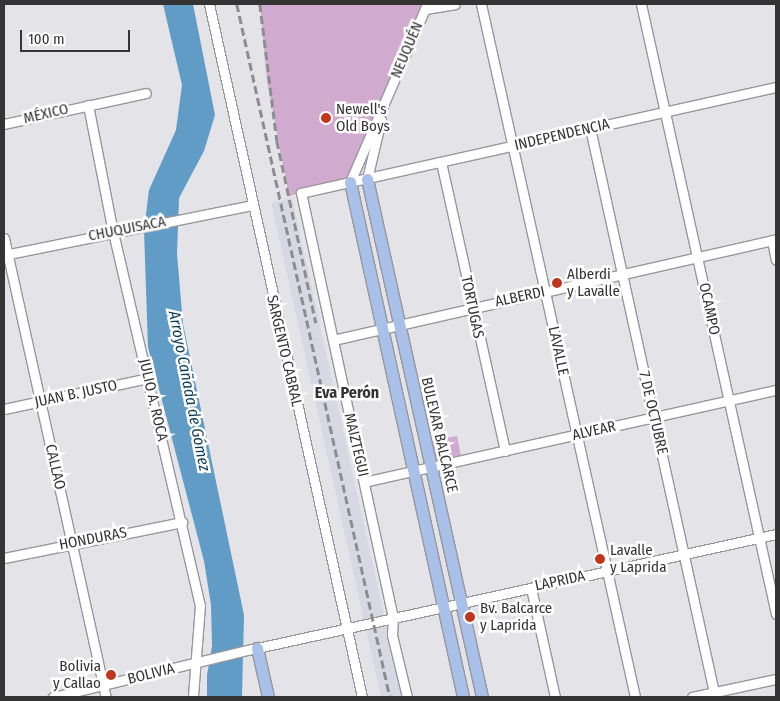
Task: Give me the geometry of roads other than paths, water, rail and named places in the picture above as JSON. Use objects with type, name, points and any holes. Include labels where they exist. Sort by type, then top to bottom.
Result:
[{"type":"main road","name":"BULEVAR BALCARCE","points":[[367,179],[482,697]]},
{"type":"main road","points":[[349,182],[463,697]]},
{"type":"main road","points":[[253,649],[268,697]]},
{"type":"street","name":"SARGENTO CABRAL","points":[[209,4],[251,204],[362,697]]},
{"type":"street","points":[[426,6],[455,4]]},
{"type":"street","name":"LAVALLE","points":[[481,4],[635,697]]},
{"type":"street","name":"OCAMPO","points":[[641,4],[776,614]]},
{"type":"street","name":"NEUQUÉN","points":[[349,182],[426,6]]},
{"type":"street","name":"INDEPENDENCIA","points":[[301,193],[776,87]]},
{"type":"street","name":"MÉXICO","points":[[4,124],[146,93]]},
{"type":"street","name":"NEUQUÉN","points":[[367,179],[387,96]]},
{"type":"street","name":"JULIO A. ROCA","points":[[88,105],[113,232],[200,605],[193,697]]},
{"type":"street","name":"7 DE OCTUBRE","points":[[590,128],[715,695]]},
{"type":"street","name":"TORTUGAS","points":[[441,162],[505,451]]},
{"type":"street","name":"MAIZTEGUI","points":[[301,193],[395,618],[392,634],[407,697]]},
{"type":"street","name":"CHUQUISACA","points":[[6,255],[251,204]]},
{"type":"street","name":"CALLAO","points":[[4,238],[6,255],[106,697]]},
{"type":"street","points":[[774,240],[776,260]]},
{"type":"street","name":"ALBERDI","points":[[333,340],[774,240]]},
{"type":"street","name":"JUAN B. JUSTO","points":[[4,410],[148,378]]},
{"type":"street","name":"ALVEAR","points":[[364,482],[776,390]]},
{"type":"street","name":"HONDURAS","points":[[4,558],[182,522]]},
{"type":"street","name":"LAPRIDA","points":[[395,618],[776,534]]},
{"type":"street","points":[[531,588],[555,697]]},
{"type":"street","points":[[253,649],[395,618]]},
{"type":"street","name":"BOLIVIA","points":[[53,697],[253,649]]},
{"type":"street","points":[[692,697],[715,695],[776,679]]},
{"type":"water","name":"Arroyo Cañada de Gómez","points":[[163,4],[193,4],[215,115],[204,151],[179,198],[177,254],[183,324],[244,615],[242,697],[207,697],[207,675],[212,646],[211,605],[204,561],[148,347],[144,230],[149,190],[176,130],[182,85]]},
{"type":"railway","points":[[237,4],[390,697]]},
{"type":"railway","points":[[260,4],[277,141],[316,323]]},
{"type":"place","name":"Newell's Old Boys","points":[[326,118]]},
{"type":"place","name":"Alberdi y Lavalle","points":[[557,283]]},
{"type":"place","name":"Lavalle y Laprida","points":[[600,559]]},
{"type":"place","name":"Bv. Balcarce y Laprida","points":[[470,617]]},
{"type":"place","name":"Bolivia y Callao","points":[[111,675]]},
{"type":"district","name":"Eva Perón","points":[[347,393]]}]
